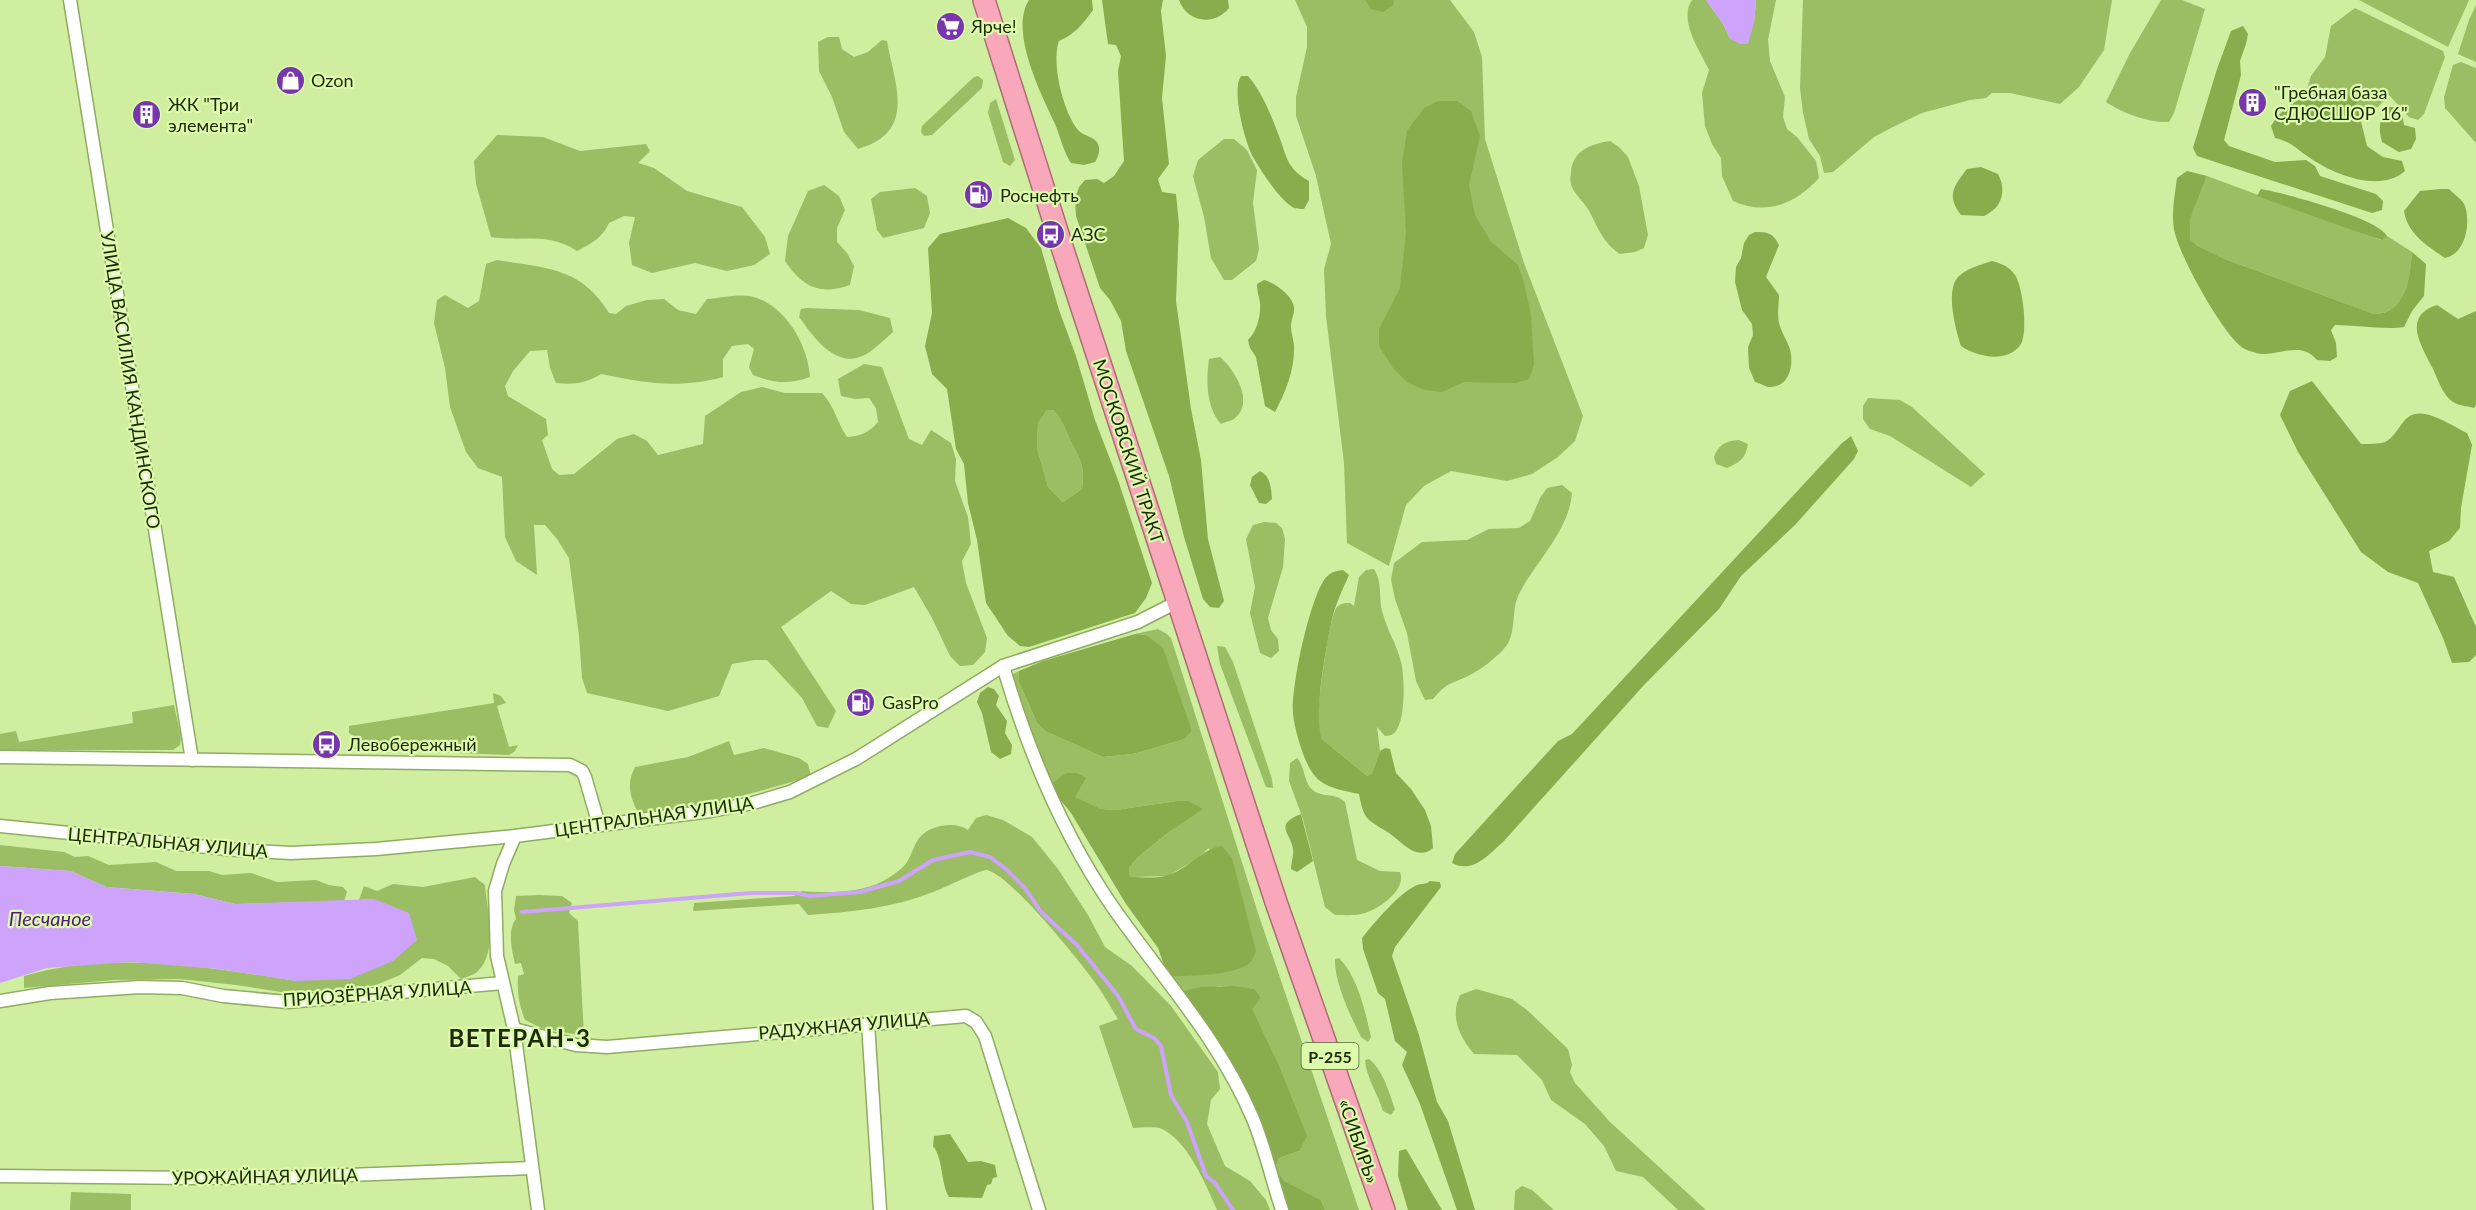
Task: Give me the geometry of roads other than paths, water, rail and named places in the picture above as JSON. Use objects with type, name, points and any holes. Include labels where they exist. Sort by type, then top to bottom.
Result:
[{"type":"highway","name":"МОСКОВСКИЙ ТРАКТ","points":[[984,0],[1063,250],[1276,902]]},
{"type":"highway","name":"«СИБИРЬ»","points":[[1276,902],[1384,1210]]},
{"type":"street","name":"УЛИЦА ВАСИЛИЯ КАНДИНСКОГО","points":[[70,0],[192,760]]},
{"type":"street","name":"ЦЕНТРАЛЬНАЯ УЛИЦА","points":[[0,826],[193,846],[291,853],[376,849],[515,836],[711,811],[753,803],[790,792],[856,759],[1003,666],[1138,622],[1179,602]]},
{"type":"street","points":[[1003,666],[1046,790],[1073,842],[1111,905],[1208,1038],[1227,1069],[1253,1119],[1282,1210]]},
{"type":"street","points":[[0,758],[563,765],[576,767],[585,777],[598,825]]},
{"type":"street","points":[[515,836],[502,864],[495,891],[497,956],[514,1029],[527,1113],[531,1168],[538,1210]]},
{"type":"street","name":"ПРИОЗЁРНАЯ УЛИЦА","points":[[0,1001],[73,990],[140,987],[182,988],[223,996],[287,1002],[503,983]]},
{"type":"street","name":"РАДУЖНАЯ УЛИЦА","points":[[514,1029],[576,1045],[607,1047],[966,1016],[976,1022],[986,1036],[1039,1210]]},
{"type":"street","points":[[868,1023],[880,1210]]},
{"type":"street","name":"УРОЖАЙНАЯ УЛИЦА","points":[[0,1176],[297,1177],[531,1168]]},
{"type":"water","points":[[1706,0],[1756,0],[1754,23],[1748,44],[1740,44],[1730,39],[1723,24]]},
{"type":"water","name":"Песчаное","points":[[0,866],[71,871],[106,887],[194,894],[235,904],[374,899],[409,913],[417,940],[393,961],[350,979],[296,981],[219,969],[130,962],[47,968],[0,983]]},
{"type":"waterway","points":[[522,912],[750,893],[796,893],[810,896],[860,892],[899,881],[933,860],[970,852],[990,857],[1025,888],[1041,912],[1077,945],[1118,996],[1136,1029],[1154,1038],[1161,1046],[1171,1095],[1187,1122],[1206,1176],[1215,1183],[1233,1210]]},
{"type":"place","name":"Ярче!","points":[[950,26]]},
{"type":"place","name":"Ozon","points":[[290,80]]},
{"type":"place","name":"\"Гребная база СДЮСШОР 16\"","points":[[2253,102]]},
{"type":"place","name":"ЖК \"Три элемента\"","points":[[147,114]]},
{"type":"place","name":"Роснефть","points":[[979,195]]},
{"type":"place","name":"АЗС","points":[[1050,234]]},
{"type":"place","name":"GasPro","points":[[861,702]]},
{"type":"place","name":"Левобережный","points":[[327,744]]},
{"type":"district","name":"ВЕТЕРАН-3","points":[[520,1037]]}]
